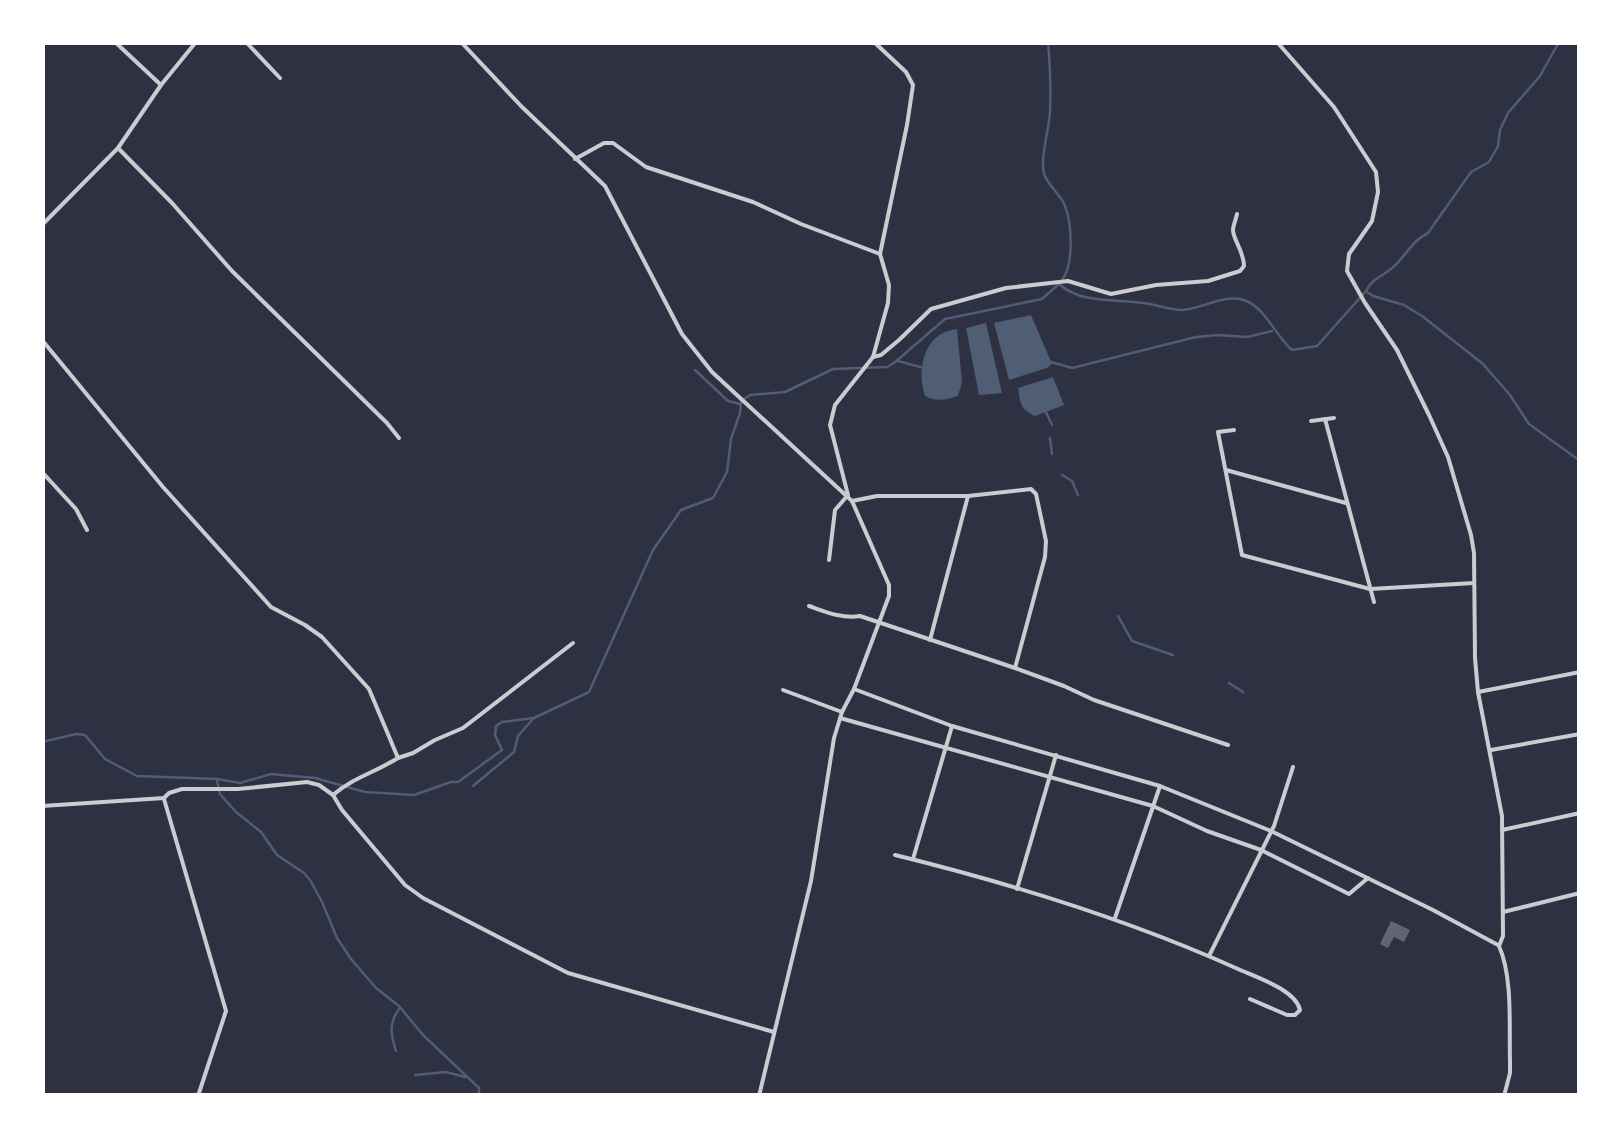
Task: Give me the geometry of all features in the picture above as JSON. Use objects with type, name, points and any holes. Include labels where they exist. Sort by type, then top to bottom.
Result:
[{"type":"street","points":[[115,42],[162,86]]},
{"type":"street","points":[[42,225],[118,148],[196,42]]},
{"type":"street","points":[[246,42],[280,78]]},
{"type":"street","points":[[461,42],[611,194],[682,334],[708,368],[848,495],[889,585],[889,596],[834,738],[811,881],[759,1096]]},
{"type":"street","points":[[873,358],[888,303],[889,285],[880,254],[913,85],[906,72],[874,42]]},
{"type":"street","points":[[1277,42],[1334,107],[1376,172],[1378,192],[1372,221],[1349,254],[1347,271],[1397,350],[1448,457],[1471,534],[1478,692],[1502,816],[1503,936],[1499,946]]},
{"type":"street","points":[[575,159],[604,143],[613,143],[646,167],[753,202],[880,254]]},
{"type":"street","points":[[118,148],[232,272],[399,438]]},
{"type":"street","points":[[848,495],[830,424],[835,405],[873,358],[900,340],[931,309],[1006,288],[1068,281],[1112,294],[1208,280],[1240,271],[1244,254],[1233,234],[1236,214]]},
{"type":"street","points":[[42,340],[163,487],[271,606],[322,636],[368,690],[398,758]]},
{"type":"street","points":[[1311,421],[1334,418]]},
{"type":"street","points":[[1325,419],[1374,602]]},
{"type":"street","points":[[1234,430],[1218,432],[1242,554],[1370,589],[1474,583]]},
{"type":"street","points":[[1226,470],[1346,504]]},
{"type":"street","points":[[42,472],[76,508],[87,530]]},
{"type":"street","points":[[852,501],[877,496],[968,496],[1031,490],[1036,494],[1046,540],[1045,557],[1016,668]]},
{"type":"street","points":[[829,560],[835,510],[848,495]]},
{"type":"street","points":[[930,640],[968,496]]},
{"type":"street","points":[[809,606],[838,616],[860,616],[1228,744]]},
{"type":"street","points":[[333,796],[345,785],[463,728],[573,642]]},
{"type":"street","points":[[1478,692],[1580,672]]},
{"type":"street","points":[[854,689],[952,726],[1160,786],[1271,831],[1499,946],[1506,975],[1510,1061],[1504,1096]]},
{"type":"street","points":[[783,690],[841,715],[1153,806],[1262,850],[1348,894],[1368,878]]},
{"type":"street","points":[[913,859],[952,726]]},
{"type":"street","points":[[1490,750],[1580,734]]},
{"type":"street","points":[[1017,889],[1056,755]]},
{"type":"street","points":[[1209,956],[1271,831],[1293,768]]},
{"type":"street","points":[[42,806],[164,798],[182,789],[307,782],[319,785],[333,796],[406,885],[423,898],[568,972],[774,1032]]},
{"type":"street","points":[[1115,918],[1160,786]]},
{"type":"street","points":[[164,798],[226,1011],[198,1096]]},
{"type":"street","points":[[1502,830],[1580,813]]},
{"type":"street","points":[[895,855],[1115,918],[1272,984],[1294,997],[1300,1010],[1287,1016],[1250,1000]]},
{"type":"street","points":[[1503,912],[1580,893]]},
{"type":"water","points":[[1031,315],[1052,364],[1009,380],[994,323]]},
{"type":"water","points":[[986,323],[1002,393],[979,395],[966,328]]},
{"type":"water","points":[[957,329],[962,382],[958,396],[929,398],[922,385],[925,353],[937,337]]},
{"type":"water","points":[[1053,377],[1064,405],[1035,416],[1026,411],[1018,388]]},
{"type":"building","points":[[1391,921],[1410,930],[1404,942],[1394,937],[1388,948],[1380,944]]},
{"type":"waterway","points":[[1048,42],[1050,112],[1043,168],[1063,202],[1069,223],[1070,255],[1062,280]]},
{"type":"waterway","points":[[42,742],[85,735],[105,759],[137,776],[240,783],[271,774],[315,778],[365,792],[414,795],[458,782],[502,750],[495,735],[496,726],[534,718],[589,692],[653,550],[681,510],[713,498],[727,472],[741,401],[750,395],[785,392],[833,369],[887,367],[945,319],[1042,299],[1059,284],[1088,298],[1177,310],[1228,299],[1244,300],[1264,315],[1292,350],[1317,346],[1371,284],[1428,233],[1471,172],[1489,162],[1508,113],[1540,76],[1559,42]]},
{"type":"waterway","points":[[1367,292],[1422,316],[1483,364],[1529,424],[1580,461]]},
{"type":"waterway","points":[[1051,362],[1072,368],[1196,337],[1247,337],[1272,331]]},
{"type":"waterway","points":[[898,361],[924,368]]},
{"type":"waterway","points":[[695,370],[728,401],[740,404]]},
{"type":"waterway","points":[[1045,410],[1052,425]]},
{"type":"waterway","points":[[1050,438],[1052,454]]},
{"type":"waterway","points":[[1062,475],[1072,481],[1078,495]]},
{"type":"waterway","points":[[1118,616],[1132,641],[1173,655]]},
{"type":"waterway","points":[[1229,683],[1243,692]]},
{"type":"waterway","points":[[473,786],[514,752],[518,736],[533,719]]},
{"type":"waterway","points":[[217,781],[220,794],[236,812],[261,832],[277,855],[310,880],[351,959],[479,1088],[479,1096]]},
{"type":"waterway","points":[[396,1051],[392,1029],[400,1008]]},
{"type":"waterway","points":[[415,1075],[446,1072],[465,1077]]}]
